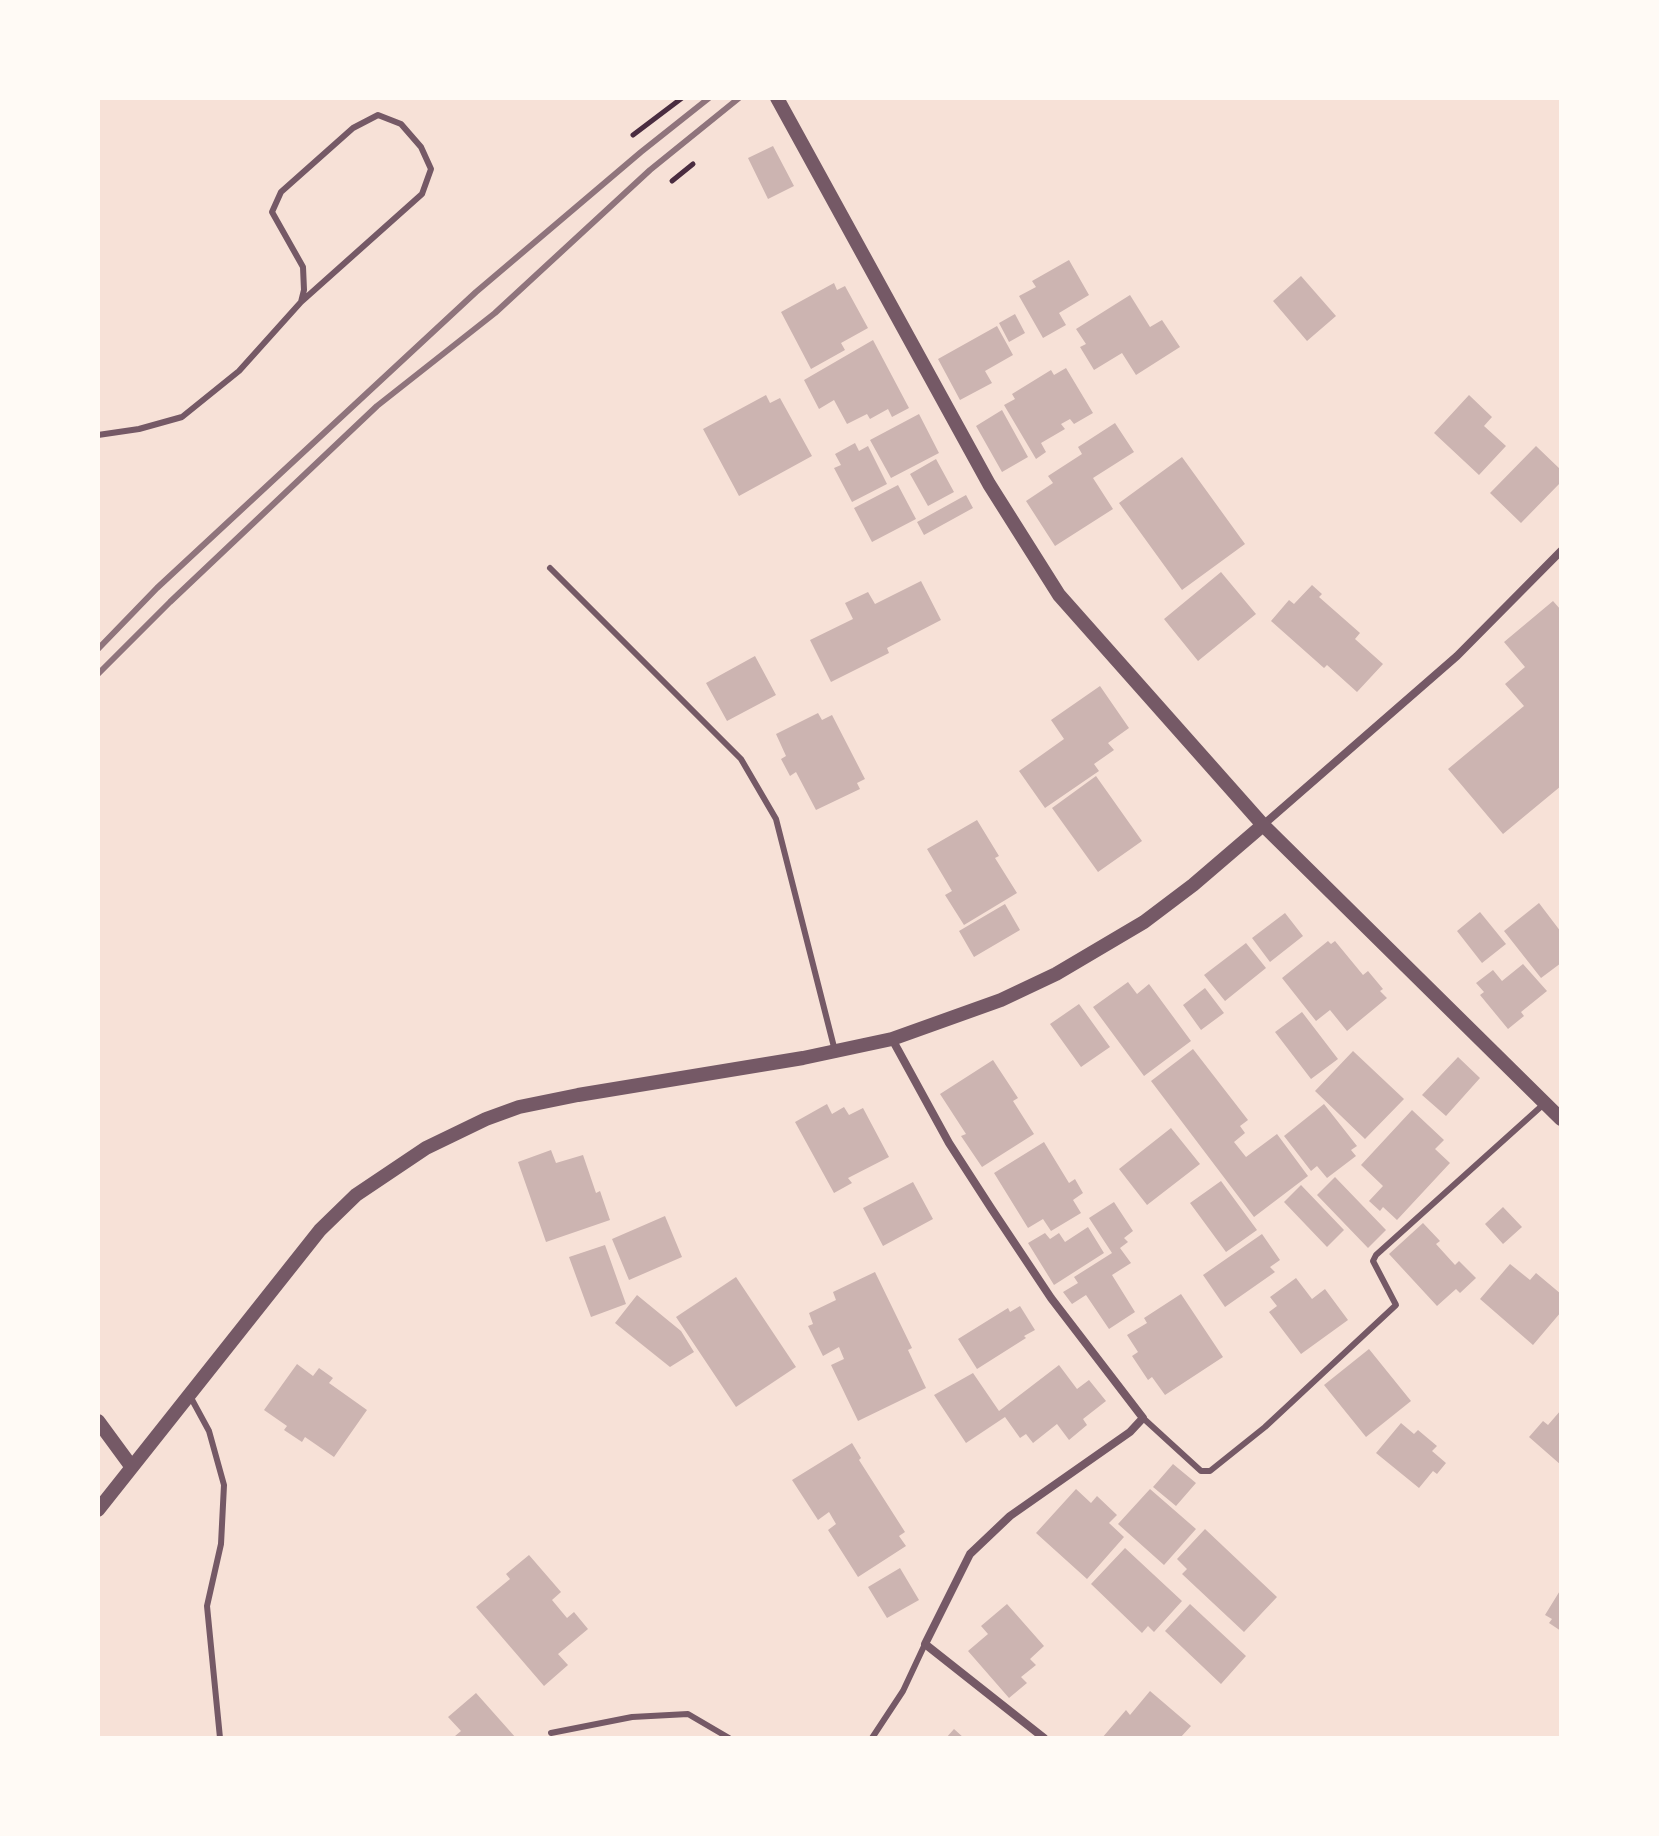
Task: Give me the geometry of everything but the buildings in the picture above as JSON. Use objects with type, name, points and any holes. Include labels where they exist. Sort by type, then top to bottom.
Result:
[{"type":"street","points":[[777,98],[989,484],[1059,595],[1263,825],[1561,1119]]},
{"type":"street","points":[[98,1510],[320,1230],[356,1195],[386,1172],[435,1143],[519,1107],[892,1039],[1001,1000],[1112,943],[1193,885],[1457,656],[1561,551]]},
{"type":"street","points":[[892,1039],[949,1143],[991,1208],[1051,1298],[1143,1418],[1130,1432],[1010,1516],[970,1554],[925,1644],[1044,1738]]},
{"type":"street","points":[[98,1421],[131,1466]]},
{"type":"lane","points":[[98,435],[139,429],[182,417],[239,371],[301,302],[422,194],[431,169],[421,147],[401,124],[378,115],[353,128],[281,192],[272,212],[303,267],[301,302]]},
{"type":"lane","points":[[550,568],[741,759],[776,819],[835,1051]]},
{"type":"lane","points":[[1143,1418],[1201,1471],[1210,1471],[1265,1427],[1396,1305],[1373,1261],[1376,1255],[1545,1103]]},
{"type":"lane","points":[[189,1393],[209,1431],[224,1485],[221,1544],[207,1606],[220,1738]]},
{"type":"lane","points":[[872,1738],[903,1691],[925,1644]]},
{"type":"lane","points":[[551,1733],[632,1717],[688,1714],[729,1738]]},
{"type":"path","points":[[633,135],[682,98]]},
{"type":"path","points":[[672,181],[693,164]]},
{"type":"railway","points":[[98,649],[157,588],[476,292],[709,98]]},
{"type":"railway","points":[[98,674],[377,406],[495,313],[650,170],[739,98]]}]
